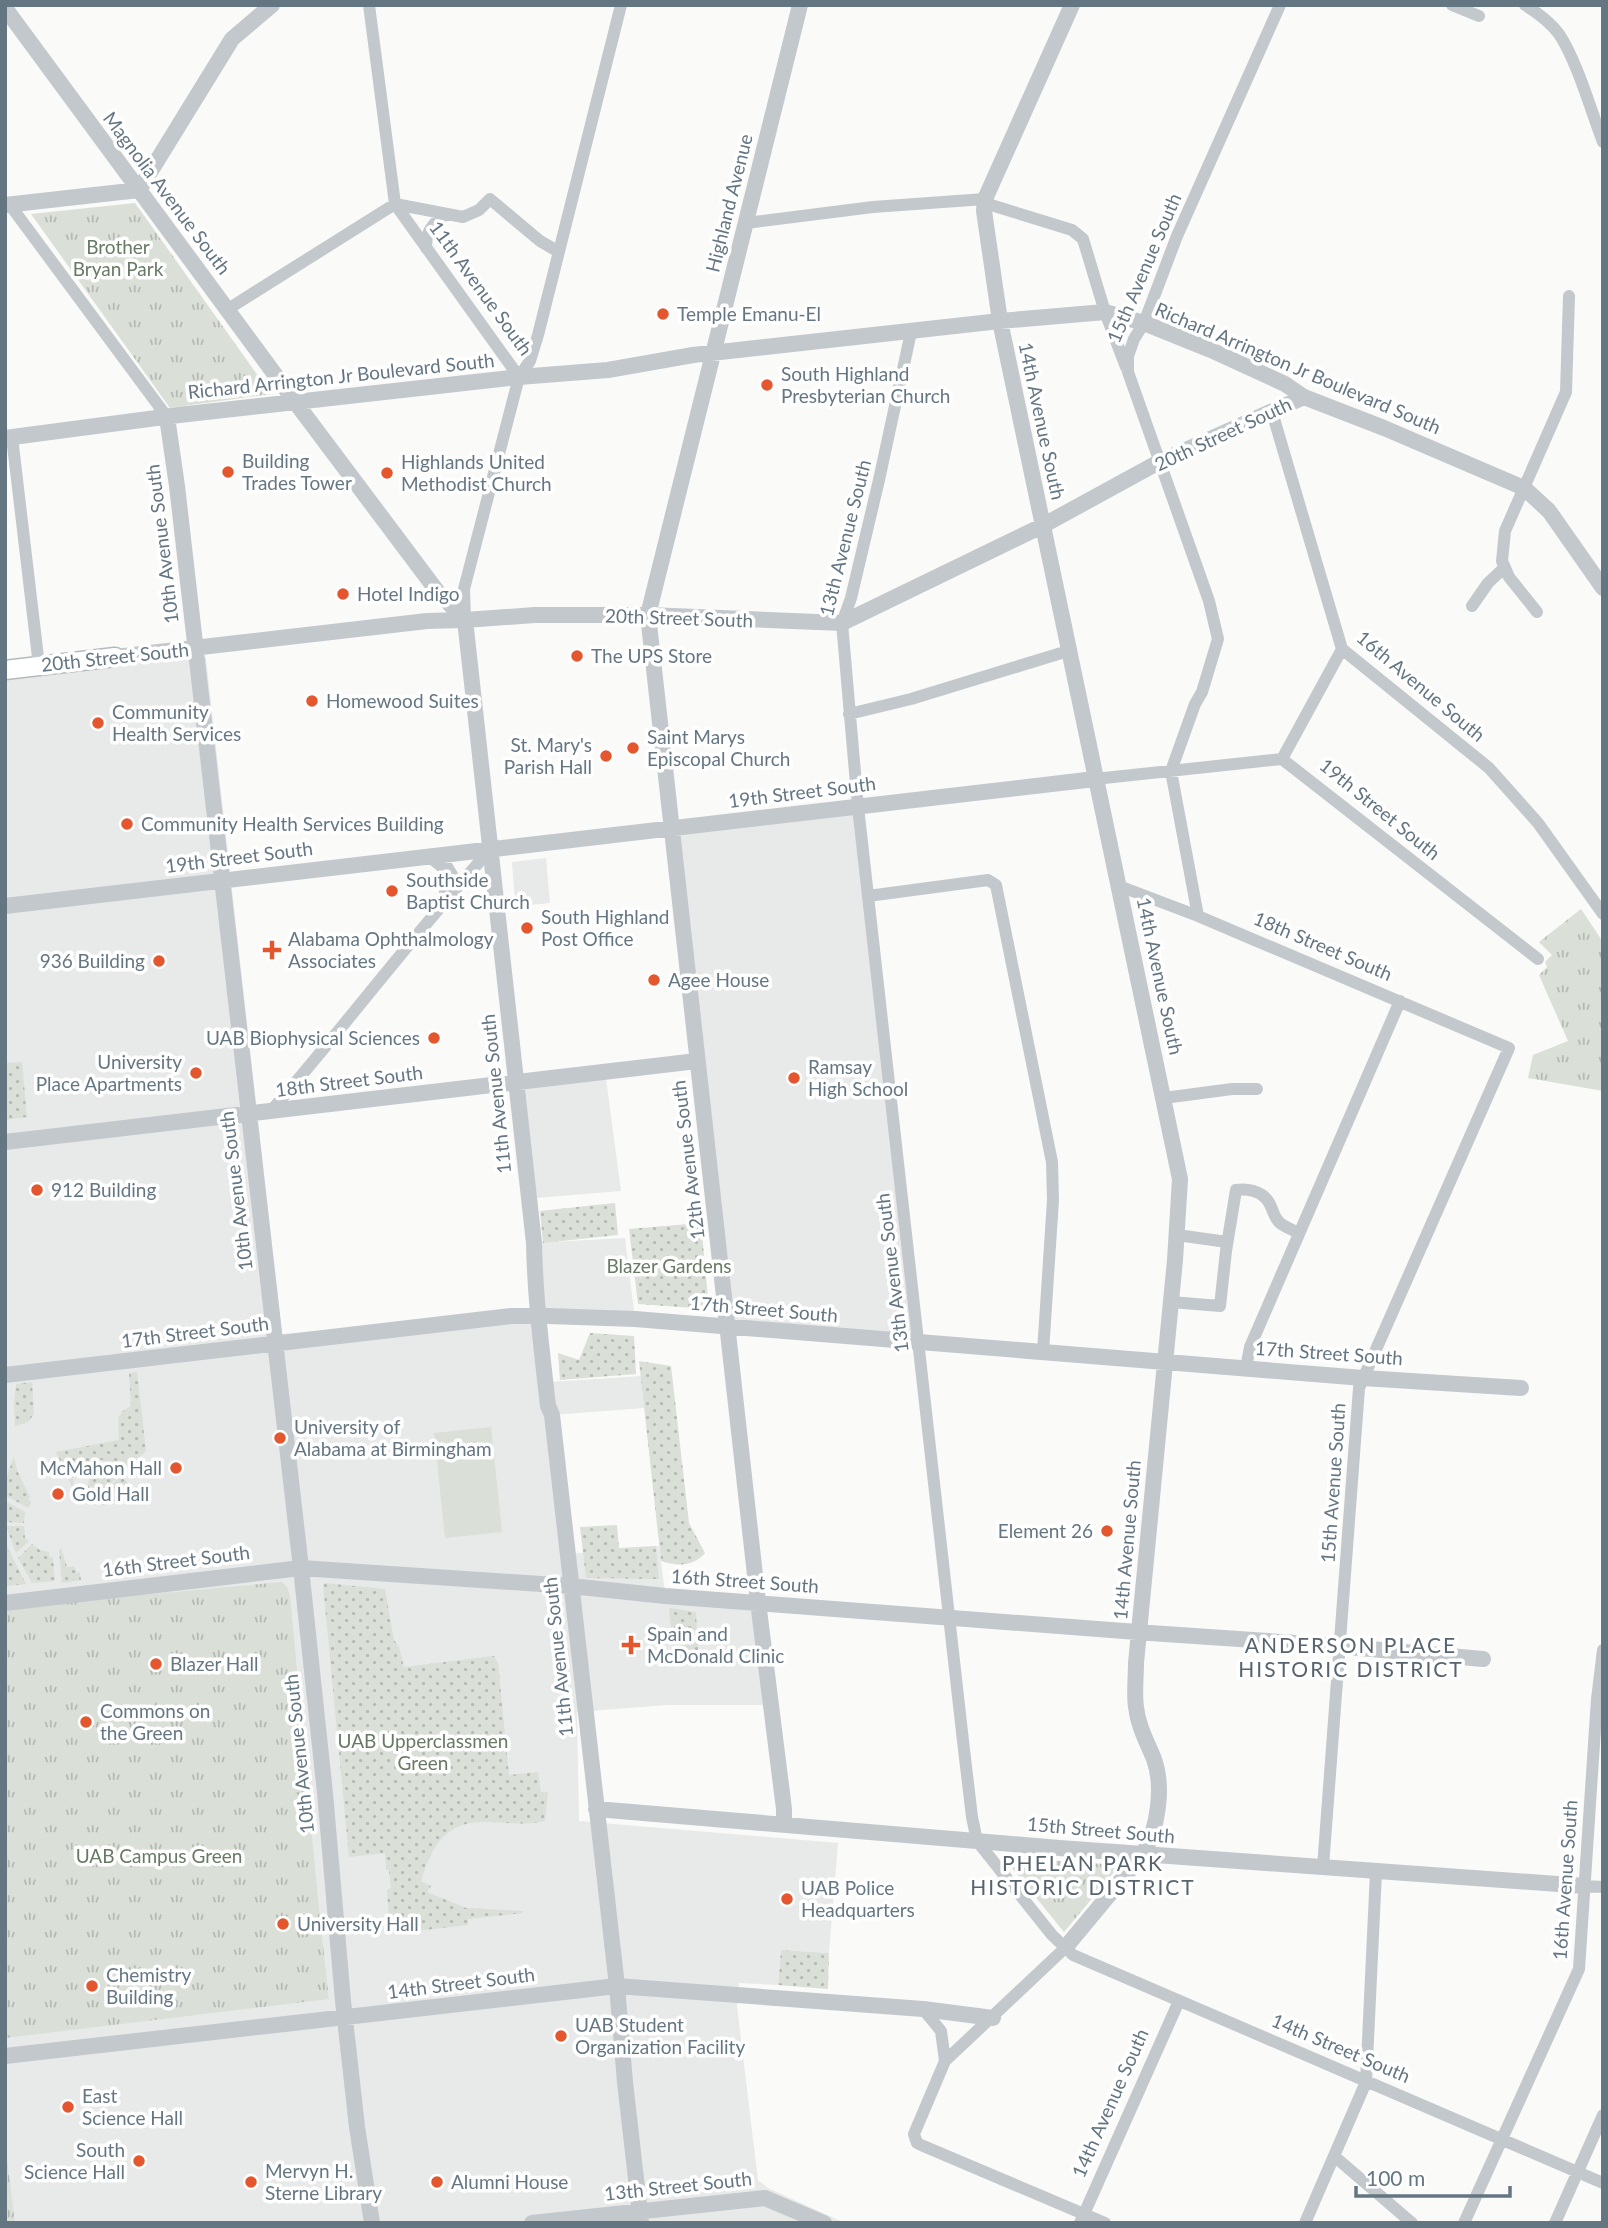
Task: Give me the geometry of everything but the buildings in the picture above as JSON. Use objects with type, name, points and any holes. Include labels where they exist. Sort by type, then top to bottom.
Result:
[{"type":"main road","name":"20th Street South","points":[[5,670],[115,657]]},
{"type":"street","points":[[8,205],[139,190],[232,39],[272,5]]},
{"type":"street","name":"11th Avenue South","points":[[369,5],[395,204],[519,377],[464,589],[465,620],[534,1243],[535,1289],[548,1406],[552,1415],[617,1986],[640,2216]]},
{"type":"street","points":[[519,377],[530,361],[621,5]]},
{"type":"street","name":"Highland Avenue","points":[[648,615],[800,5]]},
{"type":"street","name":"14th Avenue South","points":[[1065,1948],[1143,1854],[1150,1842],[1158,1814],[1154,1761],[1143,1736],[1136,1707],[1136,1664],[1180,1180],[1000,321],[984,211],[985,199],[1072,5]]},
{"type":"street","name":"15th Avenue South","points":[[1171,771],[1202,692],[1218,639],[1209,601],[1128,372],[1128,356],[1144,323],[1177,236],[1280,5]]},
{"type":"street","points":[[1452,5],[1479,16]]},
{"type":"street","points":[[1525,5],[1542,16],[1558,33],[1569,52],[1603,142]]},
{"type":"street","name":"Magnolia Avenue South","points":[[5,8],[437,591],[465,620]]},
{"type":"street","points":[[228,309],[395,204],[463,217],[479,210],[489,199],[540,241],[559,252]]},
{"type":"street","points":[[746,223],[873,207],[985,199],[991,205],[1072,230],[1083,239],[1105,312],[1128,372]]},
{"type":"street","name":"10th Avenue South","points":[[8,205],[167,417],[301,1568],[357,2127],[372,2223]]},
{"type":"street","points":[[426,247],[426,236],[431,226],[446,215]]},
{"type":"street","points":[[1537,612],[1509,577],[1502,561],[1505,531],[1566,392],[1569,296]]},
{"type":"street","name":"Richard Arrington Jr Boulevard South","points":[[8,437],[519,377],[608,370],[693,355],[1105,312],[1144,323],[1211,350],[1285,384],[1304,397],[1524,488],[1549,511],[1603,588]]},
{"type":"street","name":"13th Avenue South","points":[[911,332],[879,480],[851,598],[842,623],[849,714],[972,1817],[977,1841],[1065,1948]]},
{"type":"street","name":"20th Street South","points":[[115,657],[427,621],[535,615],[648,615],[842,623],[1042,526],[1159,462],[1304,397]]},
{"type":"street","name":"16th Avenue South","points":[[1272,412],[1342,649],[1489,768],[1538,823],[1603,914]]},
{"type":"street","points":[[8,437],[39,666]]},
{"type":"street","points":[[1472,606],[1488,583],[1505,567]]},
{"type":"street","name":"12th Avenue South","points":[[648,615],[784,1825]]},
{"type":"street","points":[[1282,759],[1342,649]]},
{"type":"street","points":[[849,714],[911,699],[1069,651]]},
{"type":"street","name":"19th Street South","points":[[5,905],[1282,759],[1538,959]]},
{"type":"street","points":[[1171,771],[1198,916]]},
{"type":"street","points":[[271,1111],[377,985],[446,897],[490,850]]},
{"type":"street","points":[[432,856],[451,877],[446,897]]},
{"type":"street","points":[[868,896],[988,880],[998,892],[1052,1162],[1054,1200],[1043,1352]]},
{"type":"street","name":"18th Street South","points":[[1119,886],[1198,916],[1510,1048]]},
{"type":"street","points":[[1247,1368],[1250,1347],[1400,1001]]},
{"type":"street","name":"15th Avenue South","points":[[1323,1867],[1359,1388],[1510,1048]]},
{"type":"street","name":"18th Street South","points":[[5,1142],[697,1061]]},
{"type":"street","points":[[1164,1098],[1232,1089],[1257,1089]]},
{"type":"street","points":[[1171,1302],[1220,1306],[1236,1190],[1250,1190],[1262,1196],[1269,1202],[1280,1224],[1299,1233]]},
{"type":"street","points":[[1177,1235],[1227,1242]]},
{"type":"street","name":"17th Street South","points":[[5,1375],[511,1316],[538,1316],[635,1320],[1363,1378],[1521,1388]]},
{"type":"street","name":"16th Street South","points":[[5,1603],[301,1568],[571,1586],[1483,1660]]},
{"type":"street","name":"16th Avenue South","points":[[1464,2223],[1579,1969],[1597,1699],[1603,1650]]},
{"type":"street","name":"15th Street South","points":[[596,1809],[1143,1854],[1603,1887]]},
{"type":"street","points":[[1305,2223],[1366,2082],[1376,1872]]},
{"type":"street","points":[[1065,1948],[946,2062],[915,2138],[922,2145],[1082,2218],[1105,2223]]},
{"type":"street","name":"14th Street South","points":[[1065,1948],[1073,1955],[1603,2183]]},
{"type":"street","name":"14th Street South","points":[[5,2056],[617,1986],[923,2009],[993,2018]]},
{"type":"street","name":"14th Avenue South","points":[[1082,2218],[1179,2001]]},
{"type":"street","points":[[923,2009],[941,2031],[946,2062]]},
{"type":"street","points":[[1555,2223],[1603,2115]]},
{"type":"street","points":[[1334,2156],[1412,2223]]},
{"type":"street","name":"13th Street South","points":[[532,2223],[640,2216],[765,2198],[824,2223]]},
{"type":"shaded area","name":"University of Alabama at Birmingham","points":[[200,654],[206,658],[282,1334],[405,1323],[538,1316],[516,1082],[605,1071],[621,1191],[536,1198],[534,1243],[625,1238],[635,1319],[543,1316],[549,1382],[641,1376],[644,1408],[552,1415],[568,1554],[659,1546],[665,1593],[758,1602],[771,1705],[667,1705],[577,1712],[579,1821],[838,1843],[829,1953],[781,1950],[778,1985],[739,1983],[737,2006],[758,2180],[768,2188],[845,2223],[5,2223],[5,675]]},
{"type":"shaded area","name":"Ramsay High School","points":[[858,807],[920,1342],[728,1327],[671,829]]},
{"type":"shaded area","points":[[546,858],[550,903],[515,903],[512,862]]},
{"type":"green space","name":"Brother Bryan Park","points":[[135,203],[271,394],[170,408],[31,214]]},
{"type":"green space","points":[[1581,909],[1603,942],[1603,1091],[1528,1078],[1533,1055],[1568,1041],[1539,975],[1547,967],[1545,962],[1552,955],[1539,942]]},
{"type":"green space","points":[[22,1062],[27,1117],[5,1120],[5,1063]]},
{"type":"green space","points":[[615,1203],[618,1235],[543,1243],[540,1211]]},
{"type":"green space","name":"Blazer Gardens","points":[[701,1223],[709,1309],[638,1304],[629,1229]]},
{"type":"green space","points":[[590,1333],[634,1336],[636,1374],[560,1380],[558,1353],[579,1360]]},
{"type":"green space","points":[[639,1361],[671,1366],[689,1523],[705,1553],[690,1563],[673,1564],[661,1561]]},
{"type":"green space","points":[[137,1372],[146,1451],[123,1472],[110,1463],[93,1457],[91,1465],[84,1465],[84,1474],[73,1476],[74,1491],[56,1452],[119,1440],[118,1418],[131,1406],[129,1373]]},
{"type":"green space","points":[[32,1382],[34,1414],[28,1422],[15,1426],[16,1384]]},
{"type":"green space","points":[[491,1427],[502,1532],[445,1538],[434,1433]]},
{"type":"green space","points":[[14,1456],[17,1470],[30,1497],[28,1508],[5,1495],[7,1476]]},
{"type":"green space","points":[[104,1464],[120,1475],[95,1497],[87,1493],[90,1473],[94,1474],[97,1465],[102,1467]]},
{"type":"green space","points":[[122,1475],[135,1493],[103,1506],[97,1498]]},
{"type":"green space","points":[[5,1501],[25,1512],[24,1523],[6,1522]]},
{"type":"green space","points":[[617,1525],[619,1548],[656,1546],[659,1579],[586,1578],[580,1527]]},
{"type":"green space","points":[[6,1526],[24,1526],[25,1538],[29,1541],[16,1553]]},
{"type":"green space","points":[[5,1542],[26,1584],[5,1586]]},
{"type":"green space","points":[[32,1544],[49,1552],[49,1557],[53,1558],[55,1581],[32,1583],[18,1558]]},
{"type":"green space","points":[[61,1548],[67,1567],[74,1566],[77,1573],[80,1572],[81,1580],[62,1583]]},
{"type":"green space","name":"UAB Campus Green","points":[[282,1582],[290,1596],[329,1999],[5,2038],[5,1610],[22,1606]]},
{"type":"green space","name":"UAB Upperclassmen Green","points":[[325,1583],[385,1589],[394,1640],[399,1647],[404,1667],[494,1656],[498,1663],[509,1775],[538,1772],[541,1792],[548,1792],[545,1821],[522,1824],[484,1822],[459,1826],[435,1848],[421,1881],[431,1886],[427,1892],[466,1908],[523,1913],[468,1919],[468,1925],[390,1934],[387,1890],[391,1888],[385,1853],[349,1857],[323,1585]]},
{"type":"green space","points":[[669,1608],[696,1612],[696,1664],[675,1664]]},
{"type":"green space","points":[[1003,1857],[1120,1865],[1064,1932]]},
{"type":"green space","points":[[781,1950],[829,1953],[828,1989],[778,1985]]},
{"type":"green space","points":[[5,2144],[15,2223],[5,2223]]},
{"type":"place","name":"Temple Emanu-El","points":[[663,314]]},
{"type":"place","name":"South Highland Presbyterian Church","points":[[767,385]]},
{"type":"place","name":"Building Trades Tower","points":[[228,472]]},
{"type":"place","name":"Highlands United Methodist Church","points":[[387,473]]},
{"type":"place","name":"Hotel Indigo","points":[[343,594]]},
{"type":"place","name":"The UPS Store","points":[[577,656]]},
{"type":"place","name":"Homewood Suites","points":[[312,701]]},
{"type":"place","name":"Community Health Services","points":[[98,723]]},
{"type":"place","name":"Saint Marys Episcopal Church","points":[[633,748]]},
{"type":"place","name":"St. Mary's Parish Hall","points":[[606,756]]},
{"type":"place","name":"Community Health Services Building","points":[[127,824]]},
{"type":"place","name":"Southside Baptist Church","points":[[392,891]]},
{"type":"place","name":"South Highland Post Office","points":[[527,928]]},
{"type":"place","name":"Alabama Ophthalmology Associates","points":[[272,950]]},
{"type":"place","name":"936 Building","points":[[159,961]]},
{"type":"place","name":"Agee House","points":[[654,980]]},
{"type":"place","name":"UAB Biophysical Sciences","points":[[434,1038]]},
{"type":"place","name":"University Place Apartments","points":[[196,1073]]},
{"type":"place","name":"Ramsay High School","points":[[794,1078]]},
{"type":"place","name":"912 Building","points":[[37,1190]]},
{"type":"place","name":"University of Alabama at Birmingham","points":[[280,1438]]},
{"type":"place","name":"McMahon Hall","points":[[176,1468]]},
{"type":"place","name":"Gold Hall","points":[[58,1494]]},
{"type":"place","name":"Element 26","points":[[1107,1531]]},
{"type":"place","name":"Spain and McDonald Clinic","points":[[631,1645]]},
{"type":"place","name":"Blazer Hall","points":[[156,1664]]},
{"type":"place","name":"Commons on the Green","points":[[86,1722]]},
{"type":"place","name":"UAB Police Headquarters","points":[[787,1899]]},
{"type":"place","name":"University Hall","points":[[283,1924]]},
{"type":"place","name":"Chemistry Building","points":[[92,1986]]},
{"type":"place","name":"UAB Student Organization Facility","points":[[561,2036]]},
{"type":"place","name":"East Science Hall","points":[[68,2107]]},
{"type":"place","name":"South Science Hall","points":[[139,2161]]},
{"type":"place","name":"Mervyn H. Sterne Library","points":[[251,2182]]},
{"type":"place","name":"Alumni House","points":[[437,2182]]},
{"type":"district","name":"ANDERSON PLACE HISTORIC DISTRICT","points":[[1351,1658]]},
{"type":"district","name":"PHELAN PARK HISTORIC DISTRICT","points":[[1083,1876]]}]
